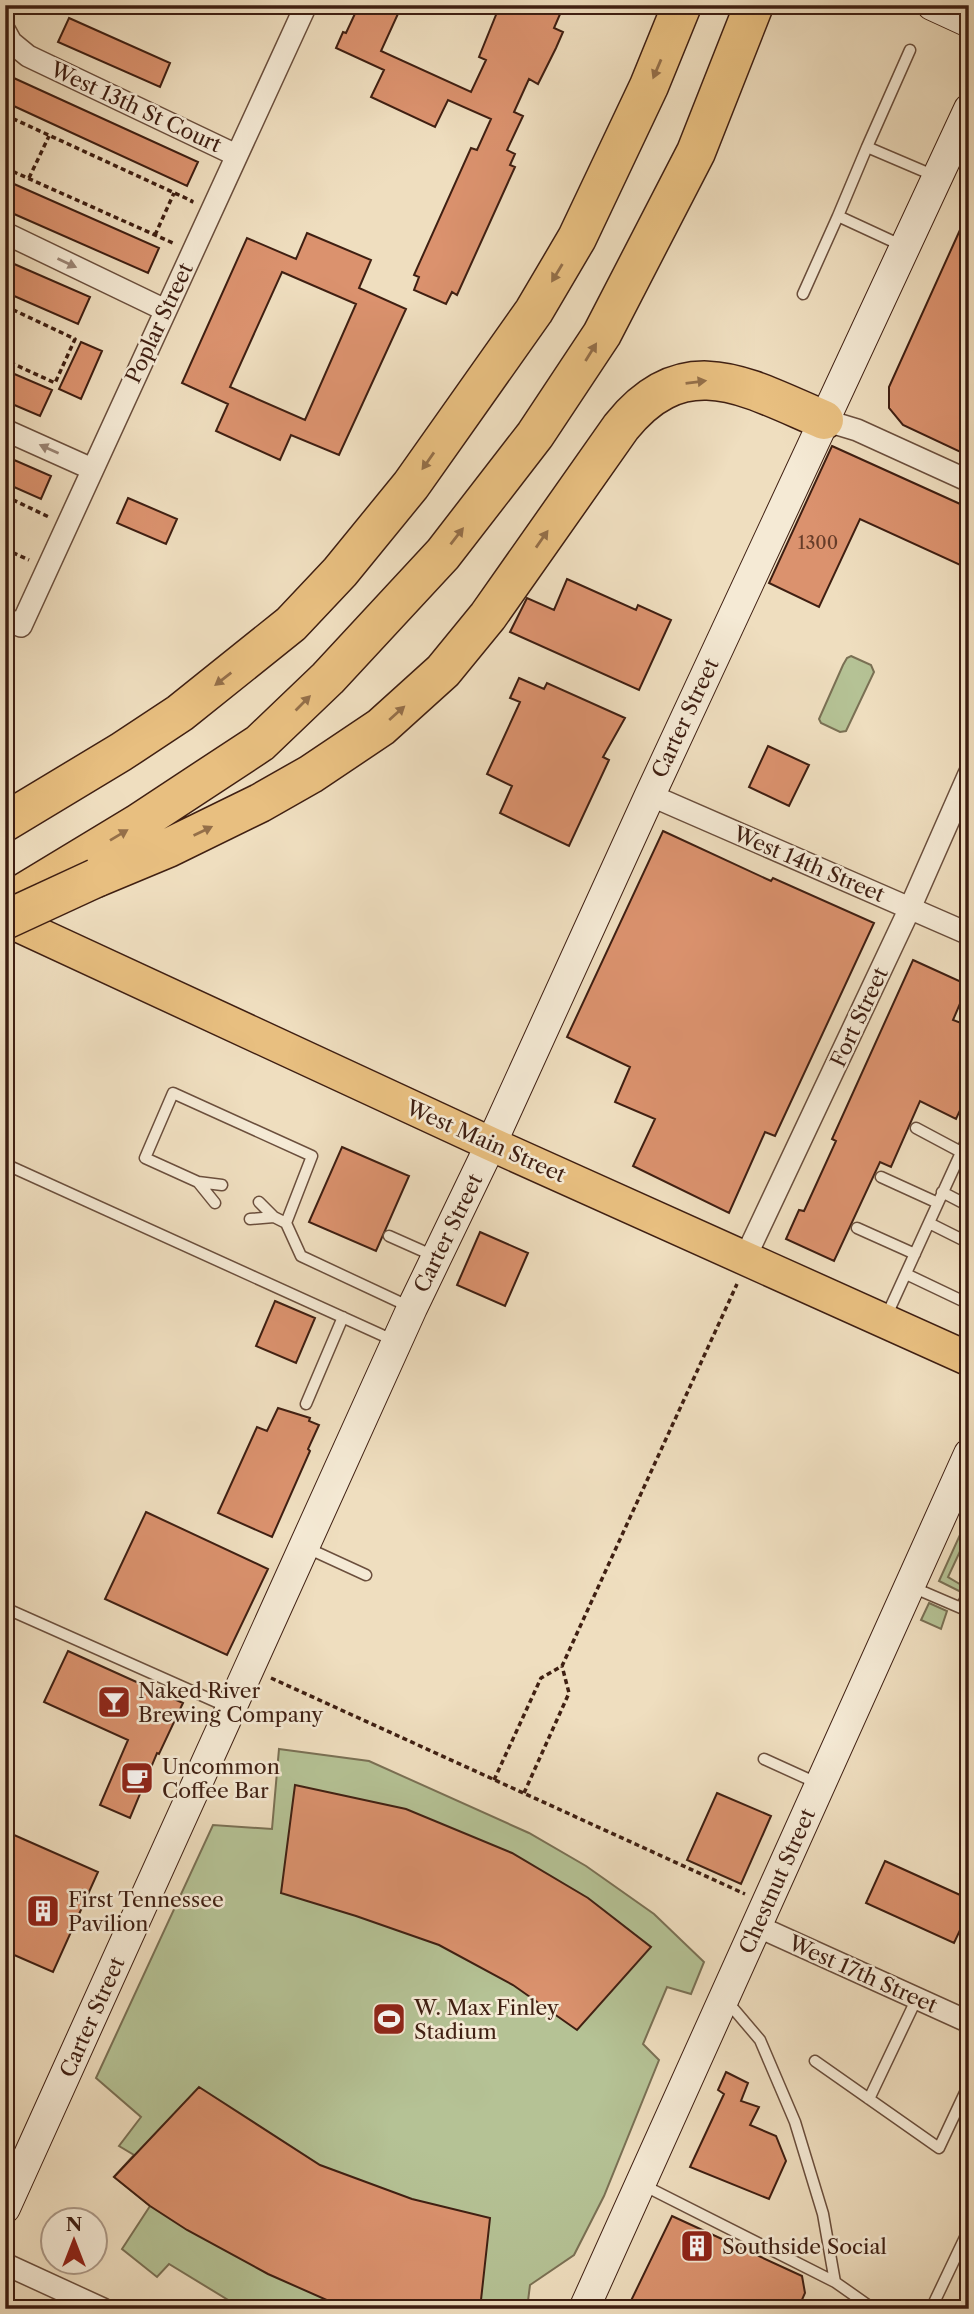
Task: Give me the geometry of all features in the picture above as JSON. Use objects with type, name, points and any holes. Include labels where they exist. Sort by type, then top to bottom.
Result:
[{"type":"highway","points":[[10,819],[180,713],[291,624],[340,572],[411,485],[540,300],[578,238],[649,86],[682,5]]},
{"type":"highway","points":[[5,920],[78,875],[260,743],[328,678],[443,554],[535,435],[602,334],[696,152],[754,5]]},
{"type":"highway","points":[[5,904],[78,875],[168,848],[312,774],[381,727],[443,671],[488,616],[621,427],[643,402],[657,393],[688,382],[718,380],[747,388],[824,420]]},
{"type":"main road","name":"West Main Street","points":[[5,920],[491,1144],[969,1359]]},
{"type":"street","name":"Poplar Street","points":[[5,618],[21,626],[306,5]]},
{"type":"street","points":[[932,5],[969,22]]},
{"type":"street","name":"West 13th St Court","points":[[5,32],[11,42],[28,56],[236,155]]},
{"type":"street","name":"Carter Street","points":[[5,2208],[19,2169],[232,1709],[412,1308],[491,1144],[969,109]]},
{"type":"street","points":[[5,233],[165,310]]},
{"type":"street","points":[[824,420],[857,430],[969,481]]},
{"type":"street","points":[[5,430],[92,469]]},
{"type":"street","name":"Fort Street","points":[[747,1259],[910,908],[969,774]]},
{"type":"street","name":"West 14th Street","points":[[650,795],[969,934]]},
{"type":"street","name":"Chestnut Street","points":[[584,2309],[969,1454]]},
{"type":"street","name":"West 17th Street","points":[[762,1915],[917,1998],[969,2022]]},
{"type":"street","points":[[5,2264],[103,2309]]},
{"type":"lane","points":[[803,294],[909,50]]},
{"type":"lane","points":[[867,147],[937,177]]},
{"type":"lane","points":[[838,216],[905,247]]},
{"type":"lane","points":[[222,1185],[198,1182],[145,1158],[173,1093],[312,1156],[286,1223]]},
{"type":"lane","points":[[916,1128],[961,1152]]},
{"type":"lane","points":[[884,1321],[969,1135]]},
{"type":"lane","points":[[5,1164],[397,1342]]},
{"type":"lane","points":[[881,1177],[969,1206]]},
{"type":"lane","points":[[198,1182],[215,1203]]},
{"type":"lane","points":[[259,1202],[274,1217],[286,1223],[301,1256],[412,1308]]},
{"type":"lane","points":[[250,1219],[274,1217]]},
{"type":"lane","points":[[929,1223],[969,1243]]},
{"type":"lane","points":[[857,1228],[915,1254]]},
{"type":"lane","points":[[389,1236],[437,1257]]},
{"type":"lane","points":[[906,1274],[969,1304]]},
{"type":"lane","points":[[306,1404],[343,1317]]},
{"type":"lane","points":[[304,1547],[366,1575]]},
{"type":"lane","points":[[909,1585],[965,1610],[969,1592]]},
{"type":"lane","points":[[5,1608],[232,1709]]},
{"type":"lane","points":[[764,1759],[820,1785]]},
{"type":"lane","points":[[724,1998],[760,2040],[795,2122],[823,2214],[835,2283]]},
{"type":"lane","points":[[869,2099],[917,1998]]},
{"type":"lane","points":[[815,2061],[939,2148],[969,2084]]},
{"type":"lane","points":[[640,2184],[835,2283],[872,2308]]},
{"type":"lane","points":[[931,2309],[969,2230]]},
{"type":"path","points":[[5,116],[192,201]]},
{"type":"path","points":[[29,178],[49,135]]},
{"type":"path","points":[[5,168],[173,243]]},
{"type":"path","points":[[155,235],[174,193]]},
{"type":"path","points":[[5,306],[75,339],[55,383],[5,360]]},
{"type":"path","points":[[5,496],[67,525]]},
{"type":"path","points":[[5,549],[47,568]]},
{"type":"path","points":[[494,1780],[541,1678],[562,1666],[747,1259]]},
{"type":"path","points":[[524,1794],[569,1693],[562,1666]]},
{"type":"path","points":[[250,1668],[524,1794],[762,1915]]},
{"type":"green space","points":[[851,656],[871,665],[874,672],[846,731],[840,732],[821,723],[819,719],[843,665]]},
{"type":"green space","points":[[969,1515],[969,1532],[948,1577],[963,1586],[959,1591],[939,1581]]},
{"type":"green space","points":[[929,1603],[947,1611],[941,1629],[921,1620]]},
{"type":"green space","name":"W. Max Finley Stadium","points":[[279,1749],[369,1761],[529,1833],[586,1866],[654,1914],[704,1962],[691,1994],[667,1987],[643,2044],[659,2060],[604,2196],[574,2255],[530,2285],[527,2309],[243,2309],[169,2264],[157,2277],[122,2249],[150,2206],[114,2177],[134,2155],[119,2146],[141,2117],[96,2078],[213,1825],[272,1829]]},
{"type":"building","points":[[359,5],[402,5],[381,51],[471,92],[486,60],[479,57],[500,5],[564,5],[554,28],[563,32],[556,48],[538,84],[529,79],[514,112],[523,116],[507,150],[515,154],[510,165],[515,167],[457,295],[452,292],[446,304],[414,290],[419,277],[414,275],[471,148],[477,150],[491,119],[448,100],[435,127],[371,97],[384,70],[336,48]]},
{"type":"building","points":[[69,18],[170,63],[160,87],[58,42]]},
{"type":"building","points":[[5,74],[198,162],[187,186],[5,102]]},
{"type":"building","points":[[5,180],[159,248],[148,273],[5,210]]},
{"type":"building","points":[[969,210],[969,456],[903,425],[889,408],[889,387]]},
{"type":"building","points":[[307,233],[371,260],[359,288],[406,309],[339,455],[291,435],[280,460],[216,431],[228,404],[182,383],[247,238],[296,259]],"holes":[[[282,272],[356,304],[305,420],[230,387]]]},
{"type":"building","points":[[5,260],[90,297],[78,324],[5,292]]},
{"type":"building","points":[[81,342],[102,351],[81,399],[59,389]]},
{"type":"building","points":[[5,370],[52,390],[40,416],[5,401]]},
{"type":"building","points":[[832,446],[969,508],[969,569],[860,519],[819,607],[769,583]]},
{"type":"building","points":[[5,456],[51,476],[41,499],[5,483]]},
{"type":"building","points":[[128,498],[177,519],[166,544],[117,523]]},
{"type":"building","points":[[567,579],[636,610],[638,605],[671,620],[639,690],[510,632],[527,598],[554,610]]},
{"type":"building","points":[[519,678],[544,689],[547,683],[625,718],[603,757],[609,760],[569,846],[500,813],[512,786],[487,774],[520,702],[510,698]]},
{"type":"building","points":[[768,746],[809,765],[789,806],[749,787]]},
{"type":"building","points":[[663,831],[771,881],[773,878],[874,923],[775,1136],[765,1132],[729,1213],[633,1166],[655,1119],[615,1102],[630,1067],[567,1037]]},
{"type":"building","points":[[913,960],[968,985],[953,1020],[969,1026],[969,1091],[956,1119],[920,1101],[891,1167],[880,1162],[834,1261],[786,1239],[799,1210],[804,1211],[836,1141],[832,1139]]},
{"type":"building","points":[[342,1147],[409,1176],[376,1251],[309,1222]]},
{"type":"building","points":[[480,1232],[528,1253],[505,1306],[457,1285]]},
{"type":"building","points":[[275,1301],[315,1318],[296,1363],[256,1346]]},
{"type":"building","points":[[278,1408],[310,1418],[309,1421],[319,1425],[272,1537],[218,1513],[257,1427],[267,1431]]},
{"type":"building","points":[[146,1512],[268,1569],[227,1655],[105,1599]]},
{"type":"building","name":"Naked River Brewing Company","points":[[68,1651],[183,1703],[159,1754],[157,1753],[130,1818],[100,1805],[128,1740],[44,1702]]},
{"type":"building","points":[[295,1785],[406,1809],[512,1853],[588,1898],[651,1947],[577,2030],[513,1985],[439,1945],[281,1893]]},
{"type":"building","points":[[717,1793],[771,1816],[741,1884],[687,1860]]},
{"type":"building","name":"First Tennessee Pavilion","points":[[5,1831],[98,1872],[53,1972],[5,1951]]},
{"type":"building","points":[[885,1861],[969,1899],[969,1911],[954,1943],[866,1903]]},
{"type":"building","points":[[726,2072],[748,2083],[741,2101],[759,2107],[750,2125],[776,2136],[786,2161],[769,2199],[690,2167],[724,2094],[718,2090]]},
{"type":"building","points":[[199,2087],[320,2165],[412,2199],[490,2218],[480,2309],[347,2309],[268,2274],[187,2230],[150,2206],[114,2177]]},
{"type":"building","name":"Southside Social","points":[[672,2216],[802,2276],[805,2293],[798,2309],[627,2309]]},
{"type":"place","name":"Naked River Brewing Company","points":[[114,1702]]},
{"type":"place","name":"Uncommon Coffee Bar","points":[[137,1778]]},
{"type":"place","name":"First Tennessee Pavilion","points":[[43,1911]]},
{"type":"place","name":"W. Max Finley Stadium","points":[[389,2019]]},
{"type":"place","name":"Southside Social","points":[[697,2246]]}]
